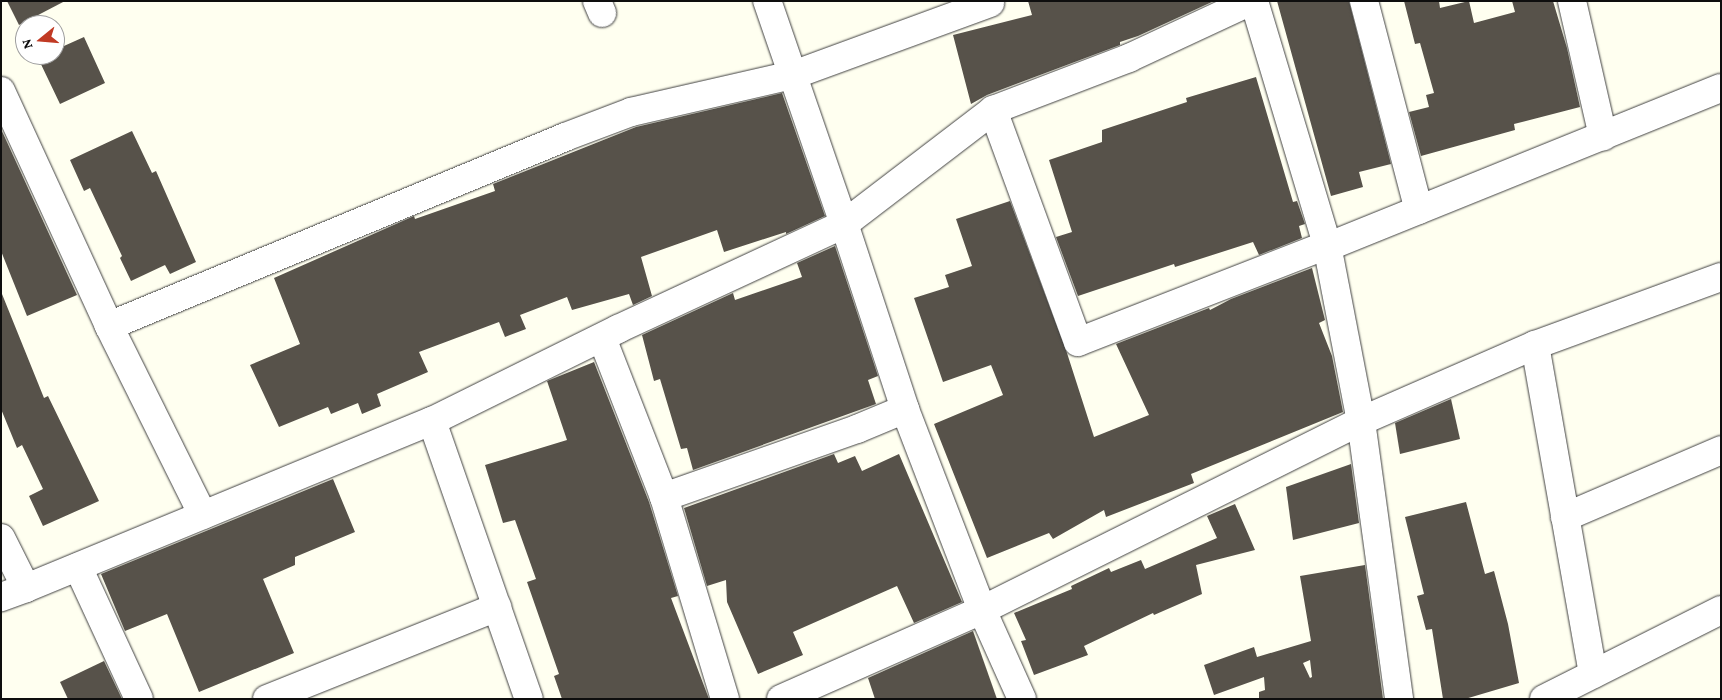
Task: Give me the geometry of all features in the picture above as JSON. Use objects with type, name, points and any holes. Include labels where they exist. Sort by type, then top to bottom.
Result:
[{"type":"street","points":[[767,1],[905,409],[982,610],[1022,699]]},
{"type":"street","points":[[1,538],[14,592],[432,421],[602,338],[844,224],[993,110],[1129,58],[1252,1],[1327,244],[1361,421],[1399,699]]},
{"type":"street","points":[[1364,1],[1419,210]]},
{"type":"street","points":[[1572,1],[1603,136]]},
{"type":"street","points":[[109,326],[565,137],[631,112],[793,75],[992,2]]},
{"type":"street","points":[[993,110],[1078,342],[1327,244],[1332,245],[1721,88]]},
{"type":"street","points":[[1,91],[109,326],[203,515]]},
{"type":"street","points":[[781,699],[982,610],[1361,421],[1535,345],[1721,277]]},
{"type":"street","points":[[602,338],[664,497],[725,699]]},
{"type":"street","points":[[1535,345],[1594,674]]},
{"type":"street","points":[[664,497],[857,429],[905,409]]},
{"type":"street","points":[[432,421],[529,699]]},
{"type":"street","points":[[1565,517],[1721,450]]},
{"type":"street","points":[[78,566],[139,699]]},
{"type":"street","points":[[267,699],[497,607]]},
{"type":"street","points":[[1544,699],[1721,610]]},
{"type":"building","points":[[7,1],[65,1],[38,15],[15,15],[15,17]]},
{"type":"building","points":[[1028,1],[1214,1],[1138,36],[1120,42],[1120,45],[987,95],[971,104],[953,35],[1032,15]]},
{"type":"building","points":[[1277,1],[1349,1],[1391,164],[1359,172],[1363,187],[1331,196]]},
{"type":"building","points":[[1404,1],[1439,1],[1440,8],[1469,1],[1474,23],[1515,12],[1512,1],[1553,1],[1567,48],[1580,107],[1514,124],[1515,130],[1421,156],[1409,112],[1429,107],[1426,95],[1434,93],[1420,43],[1415,44]]},
{"type":"building","points":[[84,37],[105,83],[60,104],[41,65],[65,65],[65,46]]},
{"type":"building","points":[[1256,77],[1293,202],[1297,201],[1305,224],[1299,226],[1302,238],[1259,255],[1253,242],[1175,267],[1174,264],[1078,296],[1056,237],[1072,232],[1049,160],[1102,142],[1102,130],[1187,102],[1186,98]]},
{"type":"building","points":[[782,93],[825,216],[786,234],[786,232],[724,252],[717,230],[641,257],[652,296],[633,305],[629,294],[572,310],[567,297],[520,315],[526,329],[505,337],[499,322],[419,352],[428,372],[377,394],[381,406],[362,414],[358,403],[331,414],[328,407],[279,427],[250,365],[300,344],[274,278],[414,216],[415,219],[495,191],[493,184],[636,127]]},
{"type":"building","points":[[1,129],[77,295],[27,316],[1,251]]},
{"type":"building","points":[[132,131],[152,173],[156,171],[196,262],[170,274],[165,265],[131,281],[120,258],[122,256],[90,188],[84,191],[70,160]]},
{"type":"building","points":[[1010,201],[1067,353],[1094,437],[1149,415],[1116,344],[1209,308],[1210,310],[1231,299],[1312,268],[1325,320],[1319,323],[1332,356],[1343,412],[1191,474],[1194,483],[1106,517],[1104,510],[1053,539],[1049,533],[987,558],[934,424],[1003,395],[991,365],[943,382],[914,298],[949,287],[945,275],[972,266],[956,219]]},
{"type":"building","points":[[835,246],[878,376],[868,380],[876,404],[693,470],[687,448],[681,449],[660,379],[654,381],[642,335],[733,293],[735,300],[802,277],[797,263]]},
{"type":"building","points":[[2,294],[44,398],[48,396],[99,501],[43,526],[29,496],[43,489],[22,445],[17,448],[1,409]]},
{"type":"building","points":[[594,362],[649,502],[678,596],[671,598],[709,699],[562,699],[554,676],[559,674],[527,582],[536,579],[515,520],[503,523],[485,465],[567,440],[547,381]]},
{"type":"building","points":[[1451,399],[1460,439],[1400,454],[1395,423]]},
{"type":"building","points":[[834,454],[838,463],[855,456],[862,471],[899,454],[962,602],[914,623],[897,586],[793,632],[803,655],[758,674],[727,602],[726,580],[707,586],[684,508]]},
{"type":"building","points":[[1351,464],[1359,523],[1293,540],[1286,487]]},
{"type":"building","points":[[333,479],[355,532],[295,557],[295,565],[263,579],[294,653],[199,692],[167,614],[125,631],[101,574]]},
{"type":"building","points":[[1466,502],[1485,574],[1494,571],[1508,624],[1519,683],[1465,699],[1443,699],[1432,629],[1426,630],[1417,596],[1424,594],[1405,517]]},
{"type":"building","points":[[1235,504],[1255,550],[1196,565],[1202,594],[1154,615],[1153,613],[1084,646],[1088,655],[1034,675],[1021,641],[1026,640],[1014,613],[1072,589],[1071,586],[1109,568],[1111,572],[1141,560],[1145,569],[1217,538],[1207,516]]},
{"type":"building","points":[[1365,565],[1383,699],[1259,699],[1259,692],[1265,690],[1264,677],[1214,695],[1204,665],[1254,647],[1257,657],[1311,641],[1300,576]],"holes":[[[1310,660],[1312,677],[1310,678],[1303,663]]]},
{"type":"building","points":[[973,631],[997,699],[875,699],[868,678]]},
{"type":"building","points":[[104,661],[122,699],[68,699],[60,682]]}]
